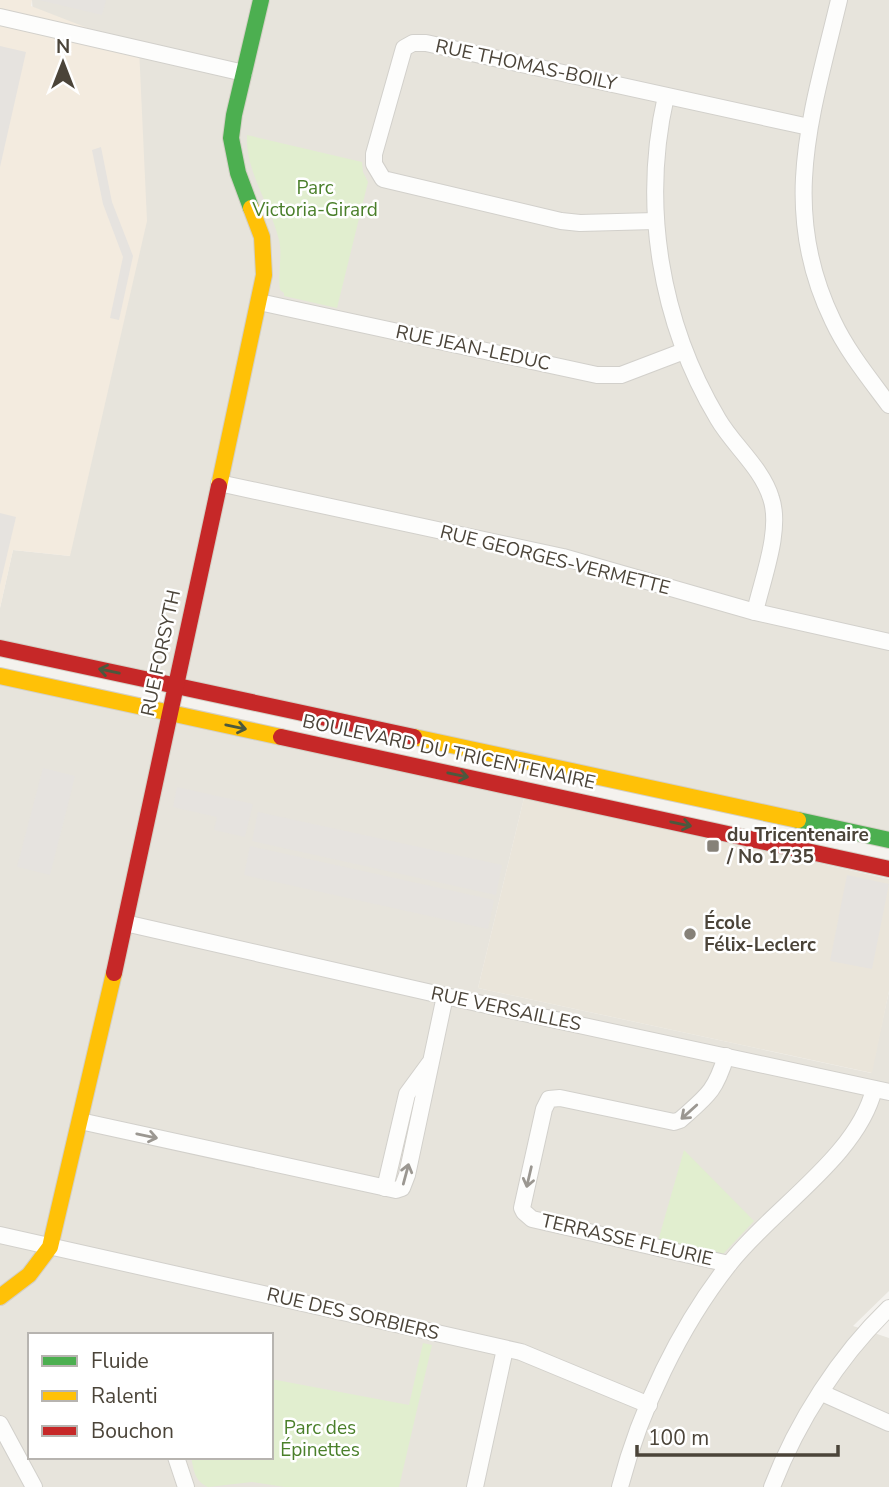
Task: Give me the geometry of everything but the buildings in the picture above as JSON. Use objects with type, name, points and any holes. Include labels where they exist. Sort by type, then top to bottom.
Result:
[{"type":"street","name":"RUE FORSYTH","points":[[0,1297],[29,1275],[50,1247],[125,923],[259,302],[264,275],[262,237],[238,173],[232,138],[261,0]]},
{"type":"street","points":[[839,0],[809,127],[804,169],[805,240],[833,322],[859,365],[889,405]]},
{"type":"street","points":[[0,17],[244,73]]},
{"type":"street","name":"RUE THOMAS-BOILY","points":[[655,221],[561,221],[383,179],[374,164],[374,154],[404,48],[413,43],[426,43],[809,127]]},
{"type":"street","points":[[666,96],[658,137],[655,221],[668,300],[684,351],[718,419],[762,479],[771,498],[773,537],[755,612]]},
{"type":"street","name":"RUE JEAN-LEDUC","points":[[259,302],[597,375],[621,375],[684,351]]},
{"type":"street","name":"RUE GEORGES-VERMETTE","points":[[219,483],[563,557],[755,612],[889,642]]},
{"type":"street","name":"BOULEVARD DU TRICENTENAIRE","points":[[0,648],[889,840]]},
{"type":"street","name":"BOULEVARD DU TRICENTENAIRE","points":[[0,676],[889,869]]},
{"type":"street","name":"RUE VERSAILLES","points":[[125,923],[445,996],[881,1090]]},
{"type":"street","points":[[80,1122],[397,1190],[405,1183],[445,996]]},
{"type":"street","name":"TERRASSE FLEURIE","points":[[726,1056],[712,1091],[680,1120],[674,1122],[560,1098],[549,1099],[544,1109],[522,1208],[532,1219],[729,1264]]},
{"type":"street","points":[[620,1487],[649,1405],[678,1341],[729,1264],[851,1137],[881,1090]]},
{"type":"street","name":"RUE DES SORBIERS","points":[[0,1235],[505,1349],[539,1358],[649,1405]]},
{"type":"street","points":[[772,1487],[796,1434],[822,1393],[863,1332],[889,1308]]},
{"type":"street","points":[[475,1487],[505,1349]]},
{"type":"street","points":[[822,1393],[889,1423]]},
{"type":"street","points":[[0,1424],[24,1451],[34,1487]]},
{"type":"street","points":[[177,1459],[186,1487]]},
{"type":"shaded area","points":[[0,0],[32,0],[31,6],[139,48],[147,221],[70,556],[13,550],[0,608]]},
{"type":"shaded area","points":[[32,0],[889,0],[889,840],[0,648],[0,608],[13,550],[70,556]]},
{"type":"shaded area","points":[[39,0],[106,0],[102,15]]},
{"type":"shaded area","points":[[0,46],[26,52],[0,167]]},
{"type":"shaded area","points":[[101,147],[112,202],[133,256],[119,320],[110,318],[123,257],[103,204],[92,150]]},
{"type":"shaded area","points":[[0,513],[16,517],[0,585]]},
{"type":"shaded area","points":[[0,682],[524,798],[478,988],[871,1073],[889,991],[889,1291],[853,1326],[889,1338],[889,1487],[0,1487]]},
{"type":"shaded area","points":[[43,768],[75,776],[50,875],[17,867]]},
{"type":"shaded area","points":[[177,787],[253,804],[245,837],[214,830],[217,817],[173,807]]},
{"type":"shaded area","name":"École Félix-Leclerc","points":[[524,798],[889,879],[889,991],[872,1073],[478,988]]},
{"type":"shaded area","points":[[258,812],[502,865],[496,895],[252,841]]},
{"type":"shaded area","points":[[250,846],[494,900],[488,929],[244,875]]},
{"type":"shaded area","points":[[847,875],[889,884],[872,969],[830,961]]},
{"type":"green space","name":"Parc Victoria-Girard","points":[[247,135],[362,162],[368,182],[337,308],[284,296],[280,290],[279,240],[250,162]]},
{"type":"green space","points":[[684,1150],[754,1221],[723,1254],[658,1241]]},
{"type":"green space","name":"Parc des Épinettes","points":[[423,1343],[432,1345],[399,1487],[285,1487],[252,1482],[208,1487],[203,1485],[194,1471],[191,1459],[273,1459],[273,1379],[409,1405]]},
{"type":"traffic: fast","points":[[251,208],[238,173],[231,138],[261,0]]},
{"type":"traffic: fast","points":[[798,820],[889,840]]},
{"type":"traffic: slow","points":[[219,486],[264,275],[262,237],[251,208]]},
{"type":"traffic: slow","points":[[0,676],[281,737]]},
{"type":"traffic: slow","points":[[414,737],[798,820]]},
{"type":"traffic: slow","points":[[0,1297],[29,1275],[50,1247],[114,973]]},
{"type":"traffic: jam","points":[[114,973],[219,486]]},
{"type":"traffic: jam","points":[[0,648],[414,737]]},
{"type":"traffic: jam","points":[[281,737],[889,869]]},
{"type":"place","name":"du Tricentenaire / No 1735","points":[[713,846]]},
{"type":"place","name":"École Félix-Leclerc","points":[[690,934]]}]
